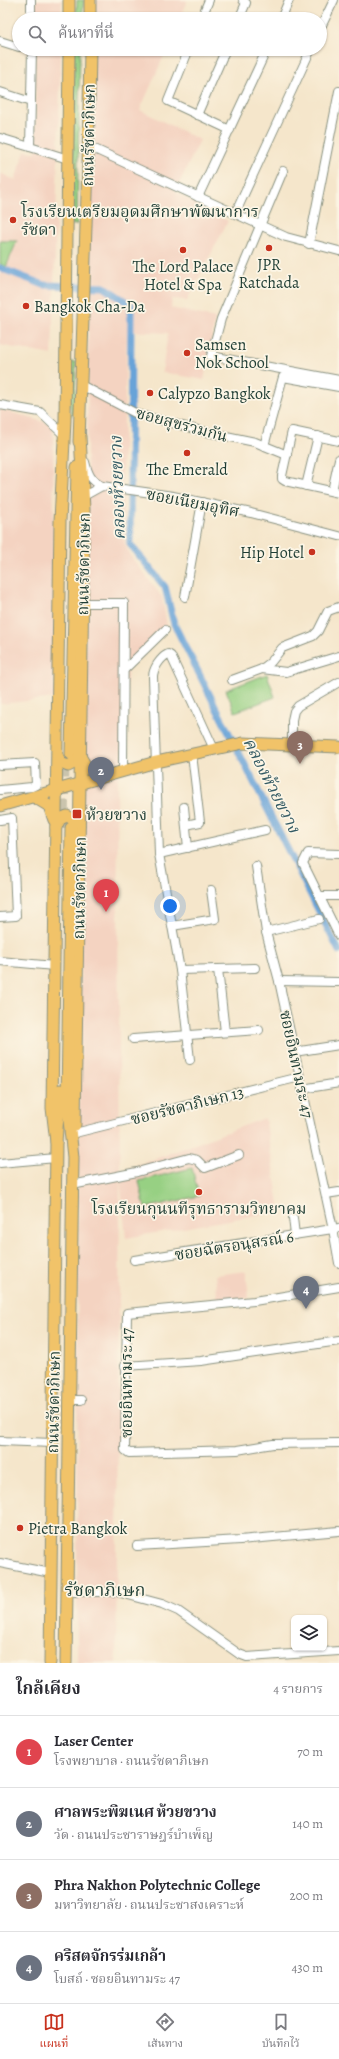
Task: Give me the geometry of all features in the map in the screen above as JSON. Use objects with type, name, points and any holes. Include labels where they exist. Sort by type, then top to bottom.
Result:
[{"type":"main road","points":[[69,0],[69,12]]},
{"type":"main road","points":[[90,0],[90,12]]},
{"type":"main road","name":"ถนนรัชดาภิเษก","points":[[56,1142],[52,1108],[54,966],[68,827],[79,784],[68,755],[60,521],[66,333],[69,56]]},
{"type":"main road","name":"ถนนรัชดาภิเษก","points":[[66,1663],[67,1592],[76,1400],[72,1185],[75,1133],[68,827],[58,790],[68,755],[83,603],[84,496],[80,436],[90,56]]},
{"type":"main road","name":"ถนนรัชดาภิเษก","points":[[68,755],[75,482],[80,436]]},
{"type":"main road","points":[[0,806],[156,762],[243,743],[339,747]]},
{"type":"main road","points":[[68,755],[100,778]]},
{"type":"main road","points":[[34,797],[49,806],[68,827]]},
{"type":"main road","name":"ถนนรัชดาภิเษก","points":[[50,1663],[56,1142],[60,1102],[68,827]]},
{"type":"main road","name":"ถนนรัชดาภิเษก","points":[[68,827],[67,1102],[73,1148]]},
{"type":"street","points":[[22,0],[31,2]]},
{"type":"street","points":[[204,12],[209,0]]},
{"type":"street","points":[[284,12],[289,0]]},
{"type":"street","points":[[327,14],[334,0]]},
{"type":"street","points":[[241,12],[245,1]]},
{"type":"street","points":[[0,41],[12,45]]},
{"type":"street","points":[[30,56],[30,147]]},
{"type":"street","points":[[186,56],[168,101],[230,130]]},
{"type":"street","points":[[197,115],[223,56]]},
{"type":"street","points":[[198,197],[264,56]]},
{"type":"street","points":[[235,214],[308,56]]},
{"type":"street","points":[[309,244],[339,91]]},
{"type":"street","points":[[0,92],[31,102]]},
{"type":"street","points":[[0,138],[68,159]]},
{"type":"street","points":[[88,146],[286,237],[339,251]]},
{"type":"street","points":[[283,171],[221,318],[211,356],[339,380]]},
{"type":"street","points":[[264,446],[283,377],[339,386]]},
{"type":"street","name":"ซอยสุขร่วมกัน","points":[[81,385],[137,414],[264,446],[287,455]]},
{"type":"street","points":[[0,405],[40,412],[64,433]]},
{"type":"street","points":[[339,441],[292,431],[282,479],[335,492],[339,459]]},
{"type":"street","points":[[80,436],[88,474],[97,484],[102,486]]},
{"type":"street","points":[[306,486],[318,436]]},
{"type":"street","points":[[84,496],[102,486]]},
{"type":"street","name":"ซอยเนียมอุทิศ","points":[[102,486],[202,502],[339,536]]},
{"type":"street","points":[[185,597],[202,502]]},
{"type":"street","points":[[83,603],[124,602],[125,669],[123,772]]},
{"type":"street","points":[[232,680],[262,669],[271,662],[282,648],[313,636],[318,631],[328,611],[339,607]]},
{"type":"street","points":[[125,669],[165,630]]},
{"type":"street","points":[[190,1060],[180,970],[159,854],[153,672],[165,655],[168,654],[171,656],[214,749]]},
{"type":"street","points":[[262,669],[286,672],[339,656]]},
{"type":"street","points":[[292,744],[294,711],[298,706],[339,682]]},
{"type":"street","points":[[186,825],[200,822],[192,754]]},
{"type":"street","points":[[0,765],[35,763],[36,785],[32,787],[0,790]]},
{"type":"street","points":[[184,807],[188,848]]},
{"type":"street","points":[[0,820],[12,818],[16,916],[0,917]]},
{"type":"street","points":[[159,854],[265,830]]},
{"type":"street","points":[[339,854],[308,853],[303,863],[339,936]]},
{"type":"street","name":"ซอยอินทามระ 47","points":[[256,866],[266,932],[279,981],[326,1194],[336,1229],[339,1263]]},
{"type":"street","points":[[172,926],[215,919],[210,890]]},
{"type":"street","points":[[319,896],[339,896]]},
{"type":"street","points":[[266,932],[319,919]]},
{"type":"street","points":[[0,961],[54,966]]},
{"type":"street","points":[[180,970],[255,968]]},
{"type":"street","points":[[218,969],[225,1032]]},
{"type":"street","points":[[279,981],[339,982]]},
{"type":"street","points":[[133,1039],[259,1030]]},
{"type":"street","points":[[294,1052],[339,1045]]},
{"type":"street","name":"ซอยรัชดาภิเษก 13","points":[[75,1133],[300,1077]]},
{"type":"street","points":[[302,1089],[339,1083]]},
{"type":"street","points":[[72,1185],[137,1172],[189,1158],[197,1160],[205,1168],[239,1155]]},
{"type":"street","points":[[0,1163],[56,1158]]},
{"type":"street","points":[[326,1194],[339,1192]]},
{"type":"street","points":[[293,1218],[295,1236]]},
{"type":"street","name":"ซอยฉัตรอนุสรณ์ 6","points":[[134,1260],[336,1229]]},
{"type":"street","name":"ซอยอินทามระ 47","points":[[339,1287],[254,1301],[127,1313],[125,1366],[126,1452],[237,1450],[273,1444],[339,1443]]},
{"type":"street","points":[[125,1366],[200,1361],[339,1341]]},
{"type":"street","points":[[0,1441],[53,1442]]},
{"type":"street","points":[[137,1546],[240,1540],[339,1531]]},
{"type":"street","points":[[0,1563],[51,1573]]},
{"type":"street","points":[[67,1592],[117,1592],[162,1604],[178,1611],[239,1654],[247,1657],[309,1651]]},
{"type":"street","points":[[327,1651],[339,1651]]},
{"type":"shaded area","points":[[35,0],[62,0],[61,12],[35,12]]},
{"type":"shaded area","points":[[94,0],[187,0],[182,12],[93,12]]},
{"type":"shaded area","points":[[35,56],[61,56],[52,355],[0,345],[0,173],[15,180],[25,151],[36,152]]},
{"type":"shaded area","points":[[92,56],[164,56],[140,110],[200,140],[175,192],[228,221],[187,300],[172,299],[171,308],[215,318],[204,380],[162,372],[168,333],[127,331],[122,482],[125,543],[129,554],[162,597],[167,625],[128,663],[122,762],[117,784],[120,1172],[265,1118],[280,1211],[126,1238],[120,1179],[116,1663],[77,1663],[78,1194]]},
{"type":"shaded area","points":[[0,409],[47,423],[53,428],[55,698],[0,704]]},
{"type":"shaded area","points":[[246,1271],[249,1298],[218,1302],[215,1275]]},
{"type":"green space","points":[[77,0],[84,0],[83,12],[76,12]]},
{"type":"green space","points":[[74,56],[80,56],[77,224],[72,225]]},
{"type":"green space","points":[[0,241],[17,241],[6,267],[0,264]]},
{"type":"green space","points":[[70,362],[76,362],[75,411],[72,416],[70,406]]},
{"type":"green space","points":[[267,674],[275,697],[235,712],[226,690]]},
{"type":"green space","points":[[192,1168],[199,1196],[145,1208],[139,1181]]},
{"type":"waterway","name":"คลองห้วยขวาง","points":[[0,268],[44,285],[104,287],[131,305],[130,544],[165,587],[174,624],[339,951]]},
{"type":"tunnel","points":[[63,828],[64,754]]},
{"type":"place","name":"โรงเรียนเตรียมอุดมศึกษาพัฒนาการ รัชดา","points":[[13,220]]},
{"type":"place","name":"JPR Ratchada","points":[[269,248]]},
{"type":"place","name":"The Lord Palace Hotel & Spa","points":[[183,250]]},
{"type":"place","name":"Bangkok Cha-Da","points":[[26,306]]},
{"type":"place","name":"Samsen Nok School","points":[[187,353]]},
{"type":"place","name":"Calypzo Bangkok","points":[[150,393]]},
{"type":"place","name":"The Emerald","points":[[187,453]]},
{"type":"place","name":"Hip Hotel","points":[[312,552]]},
{"type":"place","name":"Phra Nakhon Polytechnic College","points":[[300,764]]},
{"type":"place","name":"ศาลพระพิฆเนศ ห้วยขวาง","points":[[101,790]]},
{"type":"place","name":"ห้วยขวาง","points":[[77,814]]},
{"type":"place","name":"Laser Center","points":[[106,912]]},
{"type":"place","name":"โรงเรียนกุนนทีรุทธารามวิทยาคม","points":[[199,1192]]},
{"type":"place","name":"คริสตจักรร่มเกล้า","points":[[306,1309]]},
{"type":"place","name":"Pietra Bangkok","points":[[20,1528]]},
{"type":"district","name":"รัชดาภิเษก","points":[[105,1590]]}]
